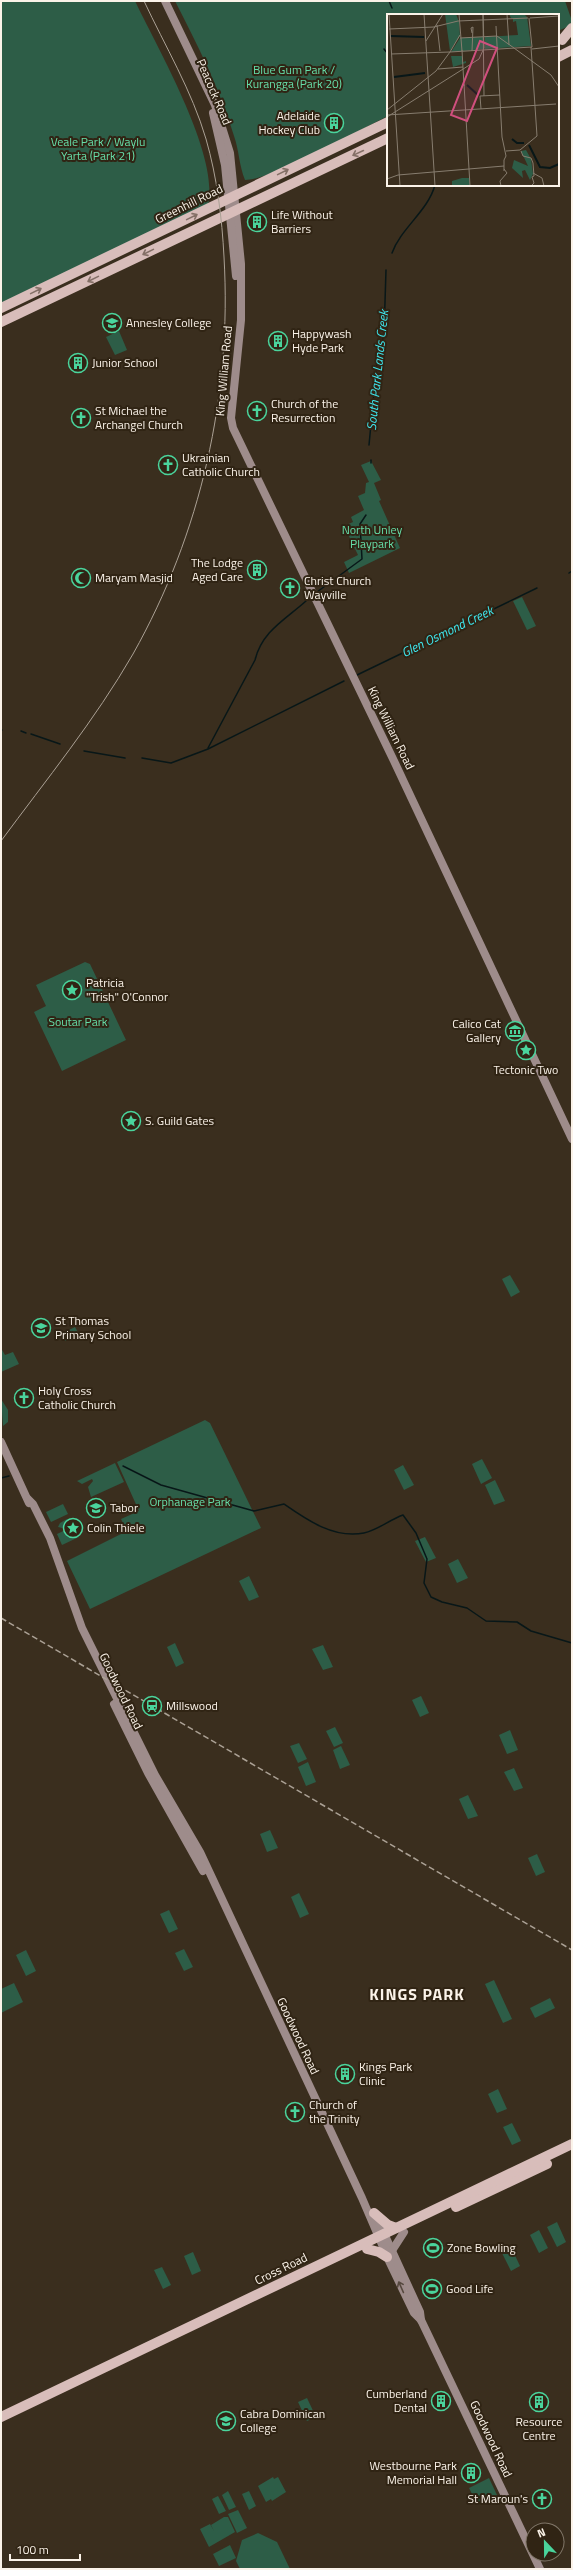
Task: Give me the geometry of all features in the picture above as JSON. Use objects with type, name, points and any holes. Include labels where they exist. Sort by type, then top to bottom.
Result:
[{"type":"highway","points":[[560,41],[572,28]]},
{"type":"highway","points":[[560,41],[572,36]]},
{"type":"highway","points":[[559,57],[571,51]]},
{"type":"highway","name":"Greenhill Road","points":[[1,308],[387,122]]},
{"type":"highway","points":[[372,129],[387,135]]},
{"type":"highway","name":"Greenhill Road","points":[[1,322],[328,167],[387,136]]},
{"type":"highway","points":[[328,167],[326,160],[329,150]]},
{"type":"highway","points":[[267,180],[265,183],[266,187],[282,188]]},
{"type":"highway","points":[[157,234],[167,236],[168,242]]},
{"type":"highway","name":"Cross Road","points":[[1,2424],[54,2396],[293,2281],[357,2247],[381,2236],[400,2230],[570,2149]]},
{"type":"highway","points":[[374,2212],[388,2225],[400,2230]]},
{"type":"highway","name":"Cross Road","points":[[293,2281],[368,2249],[381,2236]]},
{"type":"highway","points":[[368,2249],[390,2253]]},
{"type":"highway","name":"Cross Road","points":[[1,2418],[54,2396]]},
{"type":"main road","name":"Peacock Road","points":[[160,1],[211,108],[221,141],[232,197]]},
{"type":"main road","name":"Peacock Road","points":[[165,1],[221,121],[230,152],[232,197]]},
{"type":"main road","name":"King William Road","points":[[232,197],[241,320],[231,418],[235,433],[391,755],[572,1139]]},
{"type":"main road","name":"Goodwood Road","points":[[1,1442],[53,1547],[82,1628],[155,1775],[200,1852],[213,1884],[362,2198],[390,2253],[414,2313],[420,2320],[540,2569]]},
{"type":"main road","name":"Goodwood Road","points":[[362,2198],[374,2212],[381,2236]]},
{"type":"main road","points":[[390,2253],[400,2230]]},
{"type":"green space","name":"Veale Park / Waylu Yarta (Park 21)","points":[[1,1],[135,1],[171,73],[196,131],[205,158],[209,183],[208,204],[1,304]]},
{"type":"green space","name":"Blue Gum Park / Kurangga (Park 20)","points":[[175,1],[565,1],[572,21],[569,26],[559,31],[559,14],[387,14],[387,117],[275,172],[258,178],[245,180],[241,169],[236,141],[222,101],[200,50]]},
{"type":"green space","points":[[119,331],[127,350],[115,355],[106,337]]},
{"type":"green space","name":"North Unley Playpark","points":[[371,461],[381,480],[374,483],[381,500],[379,501],[400,548],[349,573],[344,562],[358,555],[344,526],[353,522],[351,517],[364,510],[358,496],[365,493],[366,483],[369,482],[361,465]]},
{"type":"green space","points":[[522,597],[536,626],[527,630],[513,601]]},
{"type":"green space","name":"Soutar Park","points":[[85,962],[90,964],[126,1040],[62,1071],[34,1012],[46,1006],[36,985]]},
{"type":"green space","points":[[510,1275],[520,1292],[511,1297],[502,1279]]},
{"type":"green space","points":[[75,1327],[79,1334],[65,1341],[61,1334]]},
{"type":"green space","points":[[1,1348],[5,1355],[13,1352],[19,1364],[1,1372]]},
{"type":"green space","points":[[1,1399],[8,1410],[8,1422],[3,1426]]},
{"type":"green space","name":"Orphanage Park","points":[[205,1420],[210,1423],[261,1528],[90,1609],[67,1561],[127,1531],[121,1519],[139,1511],[117,1462]]},
{"type":"green space","points":[[482,1459],[492,1478],[481,1484],[472,1464]]},
{"type":"green space","points":[[115,1463],[124,1482],[91,1497],[88,1487],[93,1481],[92,1479],[82,1484],[77,1481]]},
{"type":"green space","points":[[403,1465],[414,1485],[404,1490],[394,1470]]},
{"type":"green space","points":[[495,1480],[505,1501],[494,1505],[485,1485]]},
{"type":"green space","points":[[63,1504],[68,1514],[51,1522],[46,1512]]},
{"type":"green space","points":[[67,1519],[70,1521],[70,1525],[62,1528],[58,1527],[60,1523]]},
{"type":"green space","points":[[74,1526],[79,1537],[62,1545],[57,1534]]},
{"type":"green space","points":[[425,1537],[436,1558],[426,1562],[415,1541]]},
{"type":"green space","points":[[458,1559],[468,1578],[457,1583],[448,1564]]},
{"type":"green space","points":[[249,1576],[259,1597],[249,1601],[239,1581]]},
{"type":"green space","points":[[175,1643],[184,1663],[176,1667],[167,1647]]},
{"type":"green space","points":[[323,1645],[333,1667],[323,1670],[312,1649]]},
{"type":"green space","points":[[421,1696],[429,1713],[420,1717],[412,1700]]},
{"type":"green space","points":[[335,1727],[343,1743],[334,1747],[326,1731]]},
{"type":"green space","points":[[510,1730],[518,1750],[507,1754],[499,1735]]},
{"type":"green space","points":[[299,1743],[307,1759],[298,1763],[290,1746]]},
{"type":"green space","points":[[341,1746],[350,1765],[340,1769],[333,1750]]},
{"type":"green space","points":[[308,1762],[316,1782],[306,1786],[298,1767]]},
{"type":"green space","points":[[514,1768],[523,1788],[514,1791],[504,1772]]},
{"type":"green space","points":[[468,1795],[478,1816],[468,1819],[459,1799]]},
{"type":"green space","points":[[270,1830],[278,1848],[267,1852],[260,1834]]},
{"type":"green space","points":[[537,1854],[545,1872],[536,1876],[528,1858]]},
{"type":"green space","points":[[299,1893],[309,1914],[300,1918],[291,1897]]},
{"type":"green space","points":[[169,1910],[178,1929],[169,1933],[160,1914]]},
{"type":"green space","points":[[184,1949],[193,1967],[184,1971],[175,1953]]},
{"type":"green space","points":[[26,1950],[36,1971],[26,1976],[16,1955]]},
{"type":"green space","points":[[494,1980],[512,2019],[503,2023],[485,1984]]},
{"type":"green space","points":[[14,1983],[23,2002],[1,2013],[1,1989]]},
{"type":"green space","points":[[550,1998],[555,2008],[535,2018],[530,2008]]},
{"type":"green space","points":[[498,2089],[507,2109],[497,2113],[488,2094]]},
{"type":"green space","points":[[512,2123],[521,2141],[512,2145],[503,2127]]},
{"type":"green space","points":[[557,2222],[566,2242],[557,2247],[547,2227]]},
{"type":"green space","points":[[539,2230],[548,2248],[539,2253],[530,2235]]},
{"type":"green space","points":[[512,2249],[520,2266],[511,2271],[502,2253]]},
{"type":"green space","points":[[193,2252],[201,2271],[192,2275],[184,2256]]},
{"type":"green space","points":[[162,2267],[171,2285],[163,2289],[154,2270]]},
{"type":"green space","points":[[307,2398],[316,2417],[307,2421],[298,2402]]},
{"type":"green space","points":[[273,2477],[274,2479],[278,2477],[286,2492],[272,2501],[271,2499],[266,2502],[258,2486]]},
{"type":"green space","points":[[489,2478],[497,2495],[477,2504],[469,2488]]},
{"type":"green space","points":[[228,2491],[236,2507],[229,2510],[222,2495]]},
{"type":"green space","points":[[249,2491],[256,2506],[249,2510],[242,2494]]},
{"type":"green space","points":[[218,2496],[226,2511],[219,2514],[212,2499]]},
{"type":"green space","points":[[238,2510],[247,2528],[237,2533],[228,2514]]},
{"type":"green space","points":[[224,2517],[228,2517],[235,2532],[209,2547],[200,2529],[210,2524],[214,2531],[211,2525]]},
{"type":"green space","points":[[258,2533],[277,2542],[290,2569],[240,2569],[236,2561],[242,2540]]},
{"type":"green space","points":[[230,2545],[236,2558],[219,2566],[213,2554]]},
{"type":"waterway","name":"South Park Lands Creek","points":[[389,1],[392,8]]},
{"type":"waterway","name":"South Park Lands Creek","points":[[384,49],[387,53]]},
{"type":"waterway","name":"South Park Lands Creek","points":[[392,253],[402,235],[427,203],[435,186]]},
{"type":"waterway","name":"South Park Lands Creek","points":[[369,445],[377,361],[384,334],[386,270]]},
{"type":"waterway","name":"South Park Lands Creek","points":[[317,592],[362,559],[360,524],[366,515]]},
{"type":"waterway","name":"Glen Osmond Creek","points":[[357,675],[537,588]]},
{"type":"waterway","name":"South Park Lands Creek","points":[[208,748],[255,660],[263,641],[276,626],[306,601]]},
{"type":"waterway","name":"Glen Osmond Creek","points":[[142,758],[171,763],[208,749],[344,681]]},
{"type":"waterway","points":[[21,731],[26,733]]},
{"type":"waterway","points":[[31,734],[60,744]]},
{"type":"waterway","points":[[84,751],[125,758]]},
{"type":"waterway","points":[[123,1466],[161,1485],[254,1511],[284,1504],[321,1527],[342,1533],[353,1534],[369,1532],[403,1515],[416,1533],[427,1559],[424,1583],[431,1597],[442,1602],[467,1608],[486,1621],[517,1622],[531,1631],[572,1643]]},
{"type":"waterway","points":[[1,1478],[9,1476]]},
{"type":"tram line","points":[[1,841],[70,749],[103,702],[133,654],[157,608],[177,560],[194,512],[207,462],[217,411],[223,360],[225,309],[223,242],[216,183],[210,153],[200,121],[178,69],[144,1]]},
{"type":"railway","points":[[1,1618],[572,1950]]},
{"type":"place","name":"Adelaide Hockey Club","points":[[334,123]]},
{"type":"place","name":"Life Without Barriers","points":[[257,222]]},
{"type":"place","name":"Annesley College","points":[[112,323]]},
{"type":"place","name":"Happywash Hyde Park","points":[[278,341]]},
{"type":"place","name":"Junior School","points":[[78,363]]},
{"type":"place","name":"Church of the Resurrection","points":[[257,411]]},
{"type":"place","name":"St Michael the Archangel Church","points":[[81,418]]},
{"type":"place","name":"Ukrainian Catholic Church","points":[[168,465]]},
{"type":"place","name":"The Lodge Aged Care","points":[[257,570]]},
{"type":"place","name":"Maryam Masjid","points":[[81,578]]},
{"type":"place","name":"Christ Church Wayville","points":[[290,588]]},
{"type":"place","name":"Patricia \"Trish\" O'Connor","points":[[72,990]]},
{"type":"place","name":"Calico Cat Gallery","points":[[515,1031]]},
{"type":"place","name":"Tectonic Two","points":[[526,1050]]},
{"type":"place","name":"S. Guild Gates","points":[[131,1121]]},
{"type":"place","name":"St Thomas Primary School","points":[[41,1328]]},
{"type":"place","name":"Holy Cross Catholic Church","points":[[24,1398]]},
{"type":"place","name":"Tabor","points":[[96,1508]]},
{"type":"place","name":"Colin Thiele","points":[[73,1528]]},
{"type":"place","name":"Millswood","points":[[152,1706]]},
{"type":"place","name":"Kings Park Clinic","points":[[345,2074]]},
{"type":"place","name":"Church of the Trinity","points":[[295,2112]]},
{"type":"place","name":"Zone Bowling","points":[[433,2248]]},
{"type":"place","name":"Good Life","points":[[432,2289]]},
{"type":"place","name":"Cumberland Dental","points":[[441,2401]]},
{"type":"place","name":"Resource Centre","points":[[539,2402]]},
{"type":"place","name":"Cabra Dominican College","points":[[226,2421]]},
{"type":"place","name":"Westbourne Park Memorial Hall","points":[[471,2473]]},
{"type":"place","name":"St Maroun's","points":[[542,2499]]},
{"type":"district","name":"KINGS PARK","points":[[417,1994]]}]
